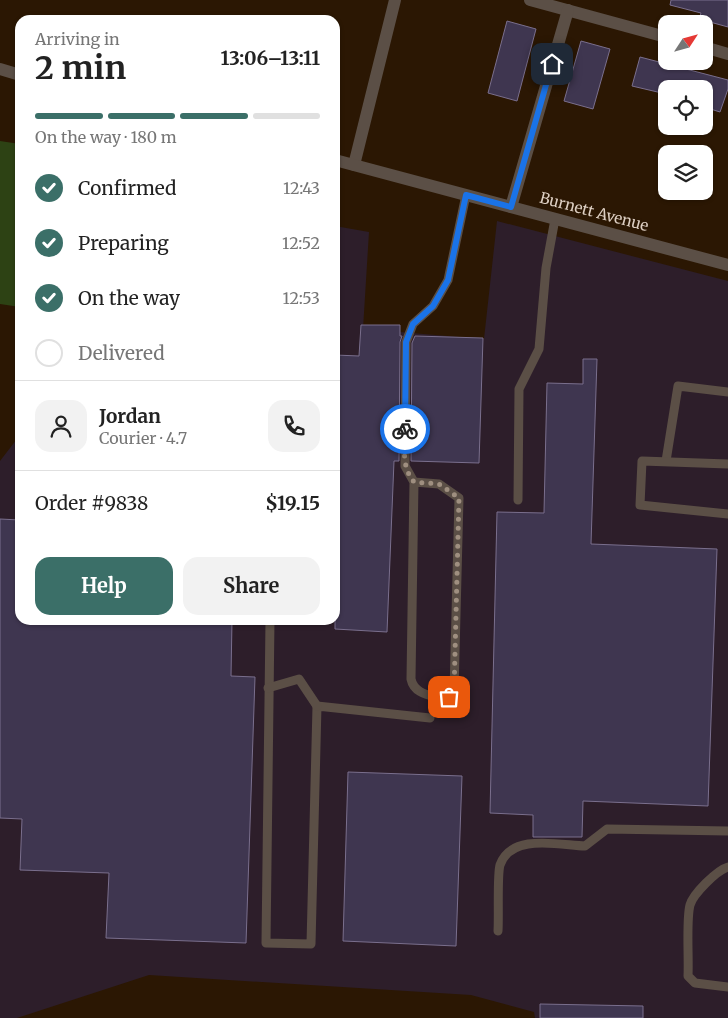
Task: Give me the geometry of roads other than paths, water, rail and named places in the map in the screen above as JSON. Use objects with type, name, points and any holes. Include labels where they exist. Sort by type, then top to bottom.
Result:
[{"type":"street","points":[[354,165],[395,0]]},
{"type":"street","points":[[530,0],[658,35]]},
{"type":"street","points":[[511,207],[568,10]]},
{"type":"street","points":[[713,50],[728,54]]},
{"type":"street","points":[[0,70],[15,74]]},
{"type":"street","name":"Burnett Avenue","points":[[340,161],[728,265]]},
{"type":"lane","points":[[414,482],[439,484],[459,498],[454,692],[443,699],[418,691],[412,686],[411,679],[414,482],[405,466],[406,342],[413,324],[433,306],[448,280],[466,195]]},
{"type":"lane","points":[[518,500],[519,389],[539,350],[546,268],[555,219]]},
{"type":"lane","points":[[666,462],[678,386],[728,392]]},
{"type":"lane","points":[[728,464],[642,461],[640,505],[728,514]]},
{"type":"lane","points":[[268,688],[299,679],[317,706],[311,944],[266,943],[268,688],[270,625]]},
{"type":"lane","points":[[317,706],[430,718]]},
{"type":"lane","points":[[498,931],[500,865],[510,850],[527,844],[585,846],[607,829],[728,831]]},
{"type":"lane","points":[[728,867],[721,869],[690,904],[688,976],[695,983],[728,987]]}]
